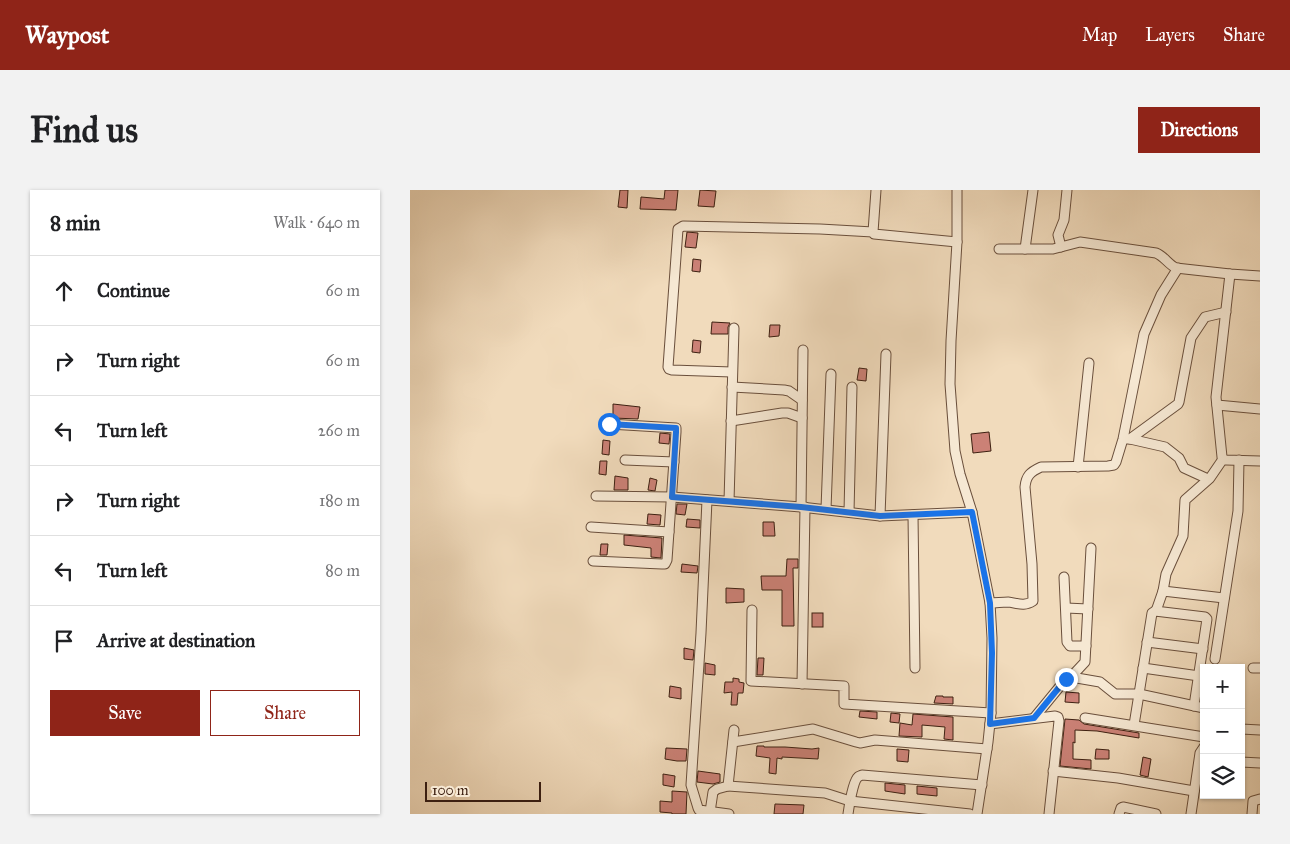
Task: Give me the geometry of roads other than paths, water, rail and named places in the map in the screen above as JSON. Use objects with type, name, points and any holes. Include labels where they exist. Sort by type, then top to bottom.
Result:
[{"type":"street","points":[[873,232],[876,190]]},
{"type":"street","points":[[957,190],[958,242],[950,384],[960,474],[972,512],[990,603],[992,653],[990,724],[977,814]]},
{"type":"street","points":[[1025,249],[1033,190]]},
{"type":"street","points":[[1061,248],[1058,235],[1064,220],[1066,190]]},
{"type":"street","points":[[732,372],[672,370],[668,367],[678,229],[680,226],[873,232],[876,235],[958,242]]},
{"type":"street","points":[[999,249],[1053,249],[1080,242],[1156,253],[1178,268],[1260,276]]},
{"type":"street","points":[[990,603],[1006,602],[1022,605],[1033,601],[1032,564],[1025,487],[1028,476],[1032,471],[1041,467],[1114,465],[1116,462],[1126,439],[1144,334],[1161,295],[1178,268]]},
{"type":"street","points":[[1223,459],[1216,397],[1230,274]]},
{"type":"street","points":[[1126,439],[1178,404],[1191,338],[1205,317],[1226,312]]},
{"type":"street","points":[[729,501],[734,328]]},
{"type":"street","points":[[802,684],[803,350]]},
{"type":"street","points":[[880,516],[886,354]]},
{"type":"street","points":[[1078,467],[1089,364]]},
{"type":"street","points":[[826,509],[831,374]]},
{"type":"street","points":[[732,387],[784,390],[802,400]]},
{"type":"street","points":[[848,512],[852,387]]},
{"type":"street","points":[[1217,405],[1260,409]]},
{"type":"street","points":[[731,421],[782,413],[802,418]]},
{"type":"street","points":[[593,561],[665,564],[667,560],[676,428],[609,424]]},
{"type":"street","points":[[1126,439],[1165,447],[1179,458],[1184,468],[1208,479]]},
{"type":"street","points":[[1223,459],[1260,461]]},
{"type":"street","points":[[1134,726],[1152,613],[1156,611],[1163,591],[1166,574],[1183,536],[1185,500],[1208,479],[1223,459]]},
{"type":"street","points":[[625,460],[674,462]]},
{"type":"street","points":[[1215,659],[1238,512],[1239,460]]},
{"type":"street","points":[[596,496],[672,497],[729,501],[826,509],[880,516],[972,512]]},
{"type":"street","points":[[707,500],[701,633],[690,778],[698,808],[710,812],[729,814]]},
{"type":"street","points":[[913,515],[915,668]]},
{"type":"street","points":[[591,526],[669,532]]},
{"type":"street","points":[[1034,718],[1066,679],[1071,677],[1085,662],[1092,548]]},
{"type":"street","points":[[1064,577],[1067,642],[1070,646],[1086,646]]},
{"type":"street","points":[[1163,591],[1224,598]]},
{"type":"street","points":[[1066,608],[1088,609]]},
{"type":"street","points":[[752,610],[751,681],[844,686],[844,704],[991,713]]},
{"type":"street","points":[[1071,677],[1100,682],[1114,694],[1138,694],[1199,707],[1199,676],[1207,618],[1156,611]]},
{"type":"street","points":[[1147,642],[1203,649]]},
{"type":"street","points":[[1143,668],[1199,676]]},
{"type":"street","points":[[990,724],[1058,717],[1049,814]]},
{"type":"street","points":[[1085,718],[1200,736]]},
{"type":"street","points":[[733,742],[813,729],[860,743],[875,740],[987,749]]},
{"type":"street","points":[[1245,729],[1260,730]]},
{"type":"street","points":[[728,786],[734,730]]},
{"type":"street","points":[[1245,762],[1260,763]]},
{"type":"street","points":[[1191,814],[1200,767]]},
{"type":"street","points":[[1053,770],[1118,778],[1194,791]]},
{"type":"street","points":[[848,814],[856,779],[862,775],[982,785]]},
{"type":"street","points":[[710,812],[713,792],[728,786],[825,793],[850,801],[970,814]]},
{"type":"street","points":[[1252,814],[1253,801],[1260,799]]},
{"type":"street","points":[[1120,814],[1123,807],[1156,814]]}]
